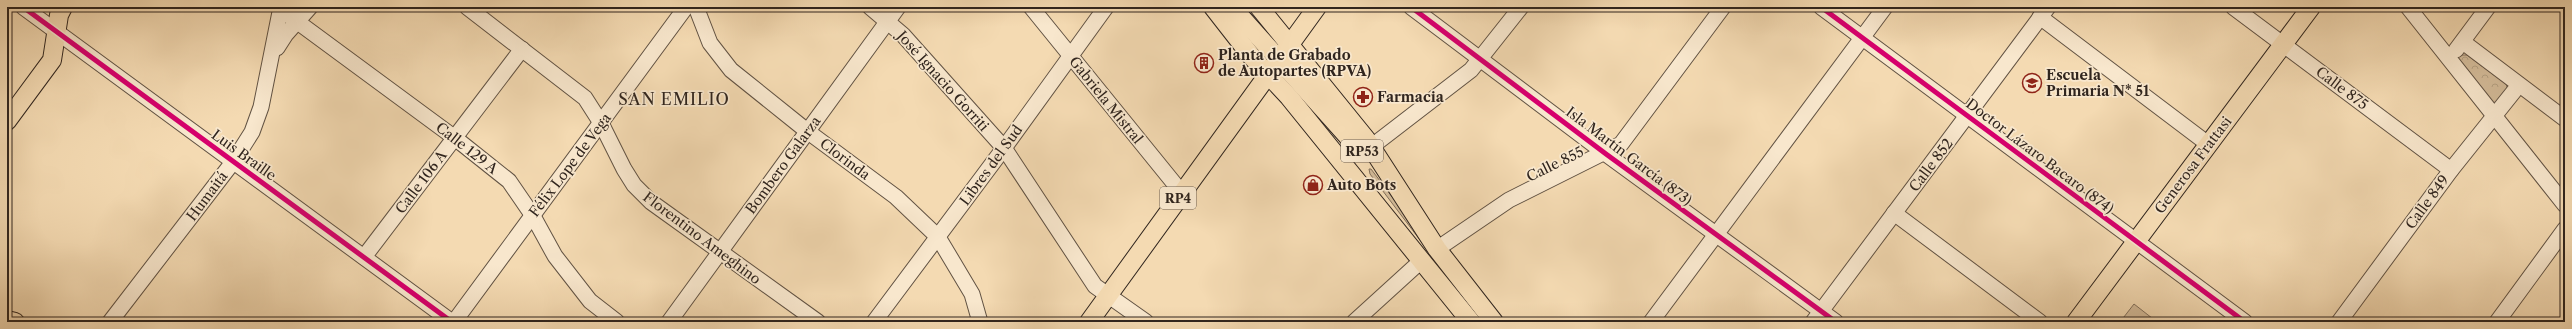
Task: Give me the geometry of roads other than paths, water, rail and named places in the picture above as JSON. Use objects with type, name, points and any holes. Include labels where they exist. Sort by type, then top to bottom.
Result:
[{"type":"main road","points":[[7,121],[52,60],[55,53],[56,31],[63,7]]},
{"type":"main road","name":"RP53","points":[[1213,7],[1268,75],[1294,103],[1471,322]]},
{"type":"main road","name":"RP53","points":[[1232,7],[1371,162],[1494,322]]},
{"type":"main road","name":"RP53","points":[[1259,7],[1372,147],[1437,249]]},
{"type":"main road","name":"RP4","points":[[1089,322],[1317,7]]},
{"type":"main road","name":"Generosa Frattasi","points":[[2076,322],[2310,7]]},
{"type":"street","name":"Luis Braille","points":[[23,7],[453,322]]},
{"type":"street","points":[[272,59],[286,34],[310,7]]},
{"type":"street","name":"Florentino Ameghino","points":[[467,7],[577,90],[601,123],[634,185],[651,202],[719,253],[818,322]]},
{"type":"street","name":"Félix Lope de Vega","points":[[453,322],[533,216],[686,7]]},
{"type":"street","name":"Clorinda","points":[[696,7],[707,36],[720,58],[731,70],[807,131],[896,197],[938,237],[958,266],[972,294],[980,322]]},
{"type":"street","name":"José Ignacio Gorriti","points":[[870,7],[888,21],[1004,148],[1095,286],[1107,297],[1146,322]]},
{"type":"street","name":"Bombero Galarza","points":[[669,322],[898,7]]},
{"type":"street","name":"Gabriela Mistral","points":[[1031,7],[1182,193]]},
{"type":"street","name":"Libres del Sud","points":[[874,322],[1004,148],[1106,7]]},
{"type":"street","name":"Isla Martín García (873)","points":[[1410,7],[1716,235],[1817,317],[1836,322]]},
{"type":"street","points":[[1372,147],[1481,60],[1521,7]]},
{"type":"street","name":"Calle 855","points":[[1437,249],[1509,200],[1563,172],[1606,154],[1621,144],[1723,7]]},
{"type":"street","name":"Doctor Lázaro Bacaro (874)","points":[[1821,7],[2135,242],[2245,322]]},
{"type":"street","points":[[1651,322],[1885,7]]},
{"type":"street","name":"Calle 875","points":[[2233,7],[2451,170]]},
{"type":"street","points":[[2408,7],[2565,204]]},
{"type":"street","points":[[2448,59],[2488,7]]},
{"type":"street","name":"Calle 129 A","points":[[281,8],[455,138],[509,181],[533,216],[555,256],[590,301],[617,322]]},
{"type":"street","name":"Humaitá","points":[[110,322],[233,162],[258,118],[272,59],[281,8]]},
{"type":"street","points":[[2044,12],[2208,144]]},
{"type":"street","name":"Calle 852","points":[[1817,317],[2044,12]]},
{"type":"street","points":[[2462,42],[2565,119]]},
{"type":"street","name":"Calle 106 A","points":[[364,257],[522,49]]},
{"type":"street","name":"Calle 849","points":[[2339,322],[2451,170],[2519,85]]},
{"type":"street","points":[[1894,213],[2040,322]]},
{"type":"street","points":[[2497,322],[2565,229]]},
{"type":"street","points":[[1354,322],[1421,261]]},
{"type":"place","name":"Planta de Grabado de Autopartes (RPVA)","points":[[1204,63]]},
{"type":"place","name":"Escuela Primaria N* 51","points":[[2032,83]]},
{"type":"place","name":"Farmacia","points":[[1363,97]]},
{"type":"place","name":"Auto Bots","points":[[1313,185]]},
{"type":"district","name":"SAN EMILIO","points":[[674,99]]}]
